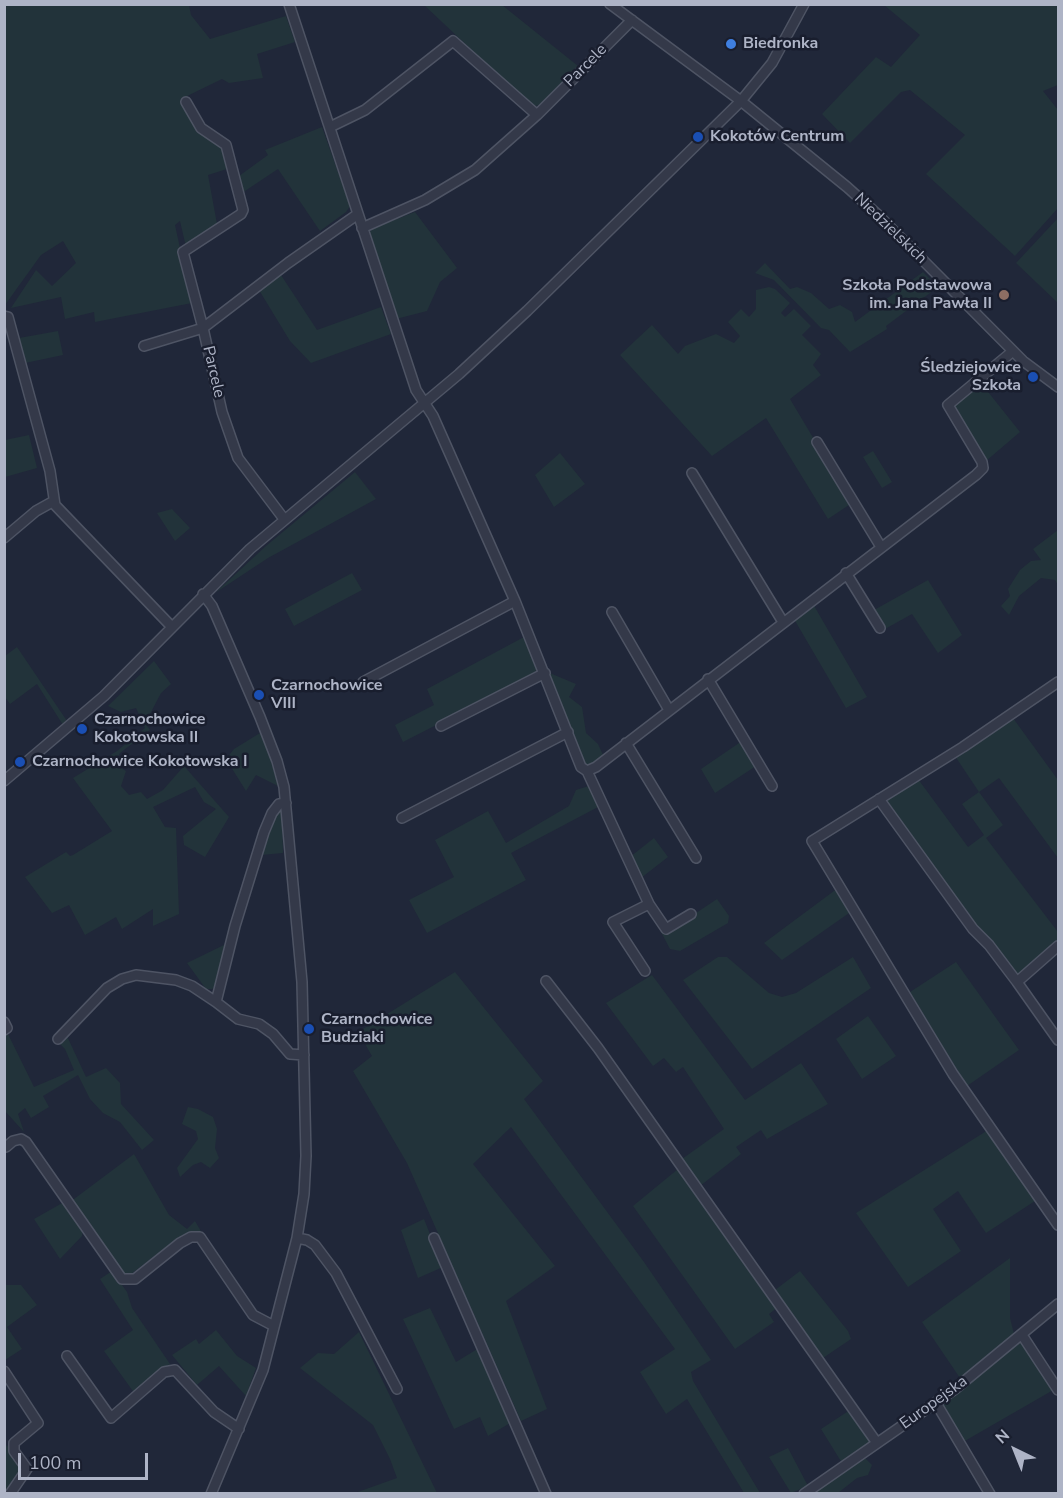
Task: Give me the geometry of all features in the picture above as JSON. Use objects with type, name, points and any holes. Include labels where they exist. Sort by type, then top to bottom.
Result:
[{"type":"street","points":[[289,4],[416,390],[425,403],[515,601],[581,767],[587,771],[649,904],[666,929],[692,914]]},
{"type":"street","name":"Niedzielskich","points":[[610,4],[741,101],[877,213],[1013,351],[1059,387]]},
{"type":"street","points":[[4,781],[98,702],[203,594],[284,519],[425,403],[527,311],[741,101],[772,63],[803,5]]},
{"type":"street","name":"Parcele","points":[[362,228],[449,186],[475,170],[537,115],[632,20]]},
{"type":"street","points":[[330,127],[365,110],[453,41],[537,115]]},
{"type":"street","points":[[144,346],[203,328],[183,252],[241,214],[243,210],[226,145],[201,128],[186,102]]},
{"type":"street","name":"Parcele","points":[[284,519],[238,458],[222,412],[203,328],[288,263],[358,214]]},
{"type":"street","points":[[4,316],[8,317],[50,471],[54,501],[58,510],[171,626]]},
{"type":"street","points":[[587,771],[983,468],[948,405],[1013,351]]},
{"type":"street","points":[[817,442],[881,547]]},
{"type":"street","points":[[692,473],[783,622]]},
{"type":"street","points":[[4,538],[36,511],[54,501]]},
{"type":"street","points":[[846,573],[880,628]]},
{"type":"street","points":[[203,594],[212,606],[273,750],[282,777],[302,982],[306,1168],[297,1238],[263,1370],[211,1494]]},
{"type":"street","points":[[363,682],[515,601]]},
{"type":"street","points":[[612,612],[669,710]]},
{"type":"street","points":[[441,726],[545,672]]},
{"type":"street","points":[[708,679],[772,786]]},
{"type":"street","points":[[1059,682],[963,747],[812,841],[953,1074],[1059,1225]]},
{"type":"street","points":[[402,818],[568,732]]},
{"type":"street","points":[[626,743],[696,858]]},
{"type":"street","points":[[879,799],[973,929],[989,945],[1059,1040]]},
{"type":"street","points":[[216,1002],[235,926],[264,832],[272,813],[279,804],[286,803]]},
{"type":"street","points":[[645,971],[613,922],[649,904]]},
{"type":"street","points":[[1017,982],[1059,946]]},
{"type":"street","points":[[58,1039],[107,988],[122,979],[136,975],[176,980],[192,986],[238,1019],[259,1024],[273,1035],[290,1054],[304,1055]]},
{"type":"street","points":[[546,981],[598,1048],[877,1443]]},
{"type":"street","points":[[4,1022],[8,1028],[4,1030]]},
{"type":"street","points":[[6,1147],[13,1141],[21,1139],[26,1142],[122,1279],[135,1279],[180,1242],[200,1237],[253,1315],[274,1326]]},
{"type":"street","points":[[297,1238],[307,1239],[315,1245],[336,1273],[397,1389]]},
{"type":"street","points":[[434,1238],[546,1494]]},
{"type":"street","name":"Europejska","points":[[804,1494],[936,1402],[1059,1304]]},
{"type":"street","points":[[1022,1335],[1059,1390]]},
{"type":"street","points":[[67,1356],[111,1418],[164,1372],[175,1370],[214,1412],[239,1429]]},
{"type":"street","points":[[4,1371],[38,1423],[14,1443],[14,1451],[27,1469],[10,1494]]},
{"type":"street","points":[[936,1402],[990,1494]]},
{"type":"shaded area","points":[[5,5],[189,5],[191,15],[210,39],[286,16],[295,42],[257,54],[263,78],[229,83],[222,79],[183,98],[198,132],[224,148],[230,168],[208,175],[217,224],[186,247],[180,221],[175,225],[192,303],[95,322],[94,312],[65,319],[61,297],[11,308],[36,270],[52,286],[76,263],[63,241],[41,255],[5,305]]},
{"type":"shaded area","points":[[424,5],[502,5],[578,66],[541,104],[536,106],[529,104]]},
{"type":"shaded area","points":[[884,5],[1058,5],[1058,85],[1043,91],[1058,110],[1058,208],[1015,256],[926,174],[965,135],[910,90],[901,92],[850,143],[822,114],[876,57],[891,67],[920,35]]},
{"type":"shaded area","points":[[322,127],[350,206],[346,212],[320,231],[278,169],[242,193],[239,176],[268,155],[265,150]]},
{"type":"shaded area","points":[[415,212],[457,268],[440,282],[427,311],[396,319],[369,233],[373,228]]},
{"type":"shaded area","points":[[1058,218],[1058,303],[1016,263]]},
{"type":"shaded area","points":[[765,263],[790,289],[797,287],[811,293],[829,309],[840,305],[852,312],[855,322],[923,272],[938,287],[886,326],[887,329],[850,352],[829,330],[821,328],[774,280],[755,273]]},
{"type":"shaded area","points":[[281,275],[317,330],[381,307],[391,334],[311,363],[290,341],[259,290]]},
{"type":"shaded area","points":[[769,287],[775,289],[790,303],[781,313],[785,317],[794,309],[811,326],[802,335],[821,354],[813,365],[821,375],[790,399],[852,503],[828,519],[766,418],[712,456],[620,355],[652,325],[678,354],[685,346],[716,334],[734,343],[740,336],[728,322],[741,309],[749,317],[756,309],[756,290]]},
{"type":"shaded area","points":[[58,331],[63,355],[25,363],[19,338]]},
{"type":"shaded area","points":[[981,383],[1020,432],[986,461],[953,410],[953,405]]},
{"type":"shaded area","points":[[29,435],[37,468],[5,477],[5,440]]},
{"type":"shaded area","points":[[873,451],[892,482],[882,488],[863,457]]},
{"type":"shaded area","points":[[560,453],[585,484],[554,507],[535,475]]},
{"type":"shaded area","points":[[355,472],[376,499],[268,558],[215,593],[266,546]]},
{"type":"shaded area","points":[[172,509],[190,528],[175,541],[157,513]]},
{"type":"shaded area","points":[[1058,530],[1058,585],[1055,580],[1041,578],[1019,596],[1009,615],[1001,606],[1010,596],[1008,589],[1020,570],[1031,561],[1041,560],[1033,549]]},
{"type":"shaded area","points":[[352,573],[362,590],[294,626],[285,609]]},
{"type":"shaded area","points":[[928,580],[962,635],[938,653],[912,614],[885,629],[874,610]]},
{"type":"shaded area","points":[[813,604],[867,697],[846,708],[794,619]]},
{"type":"shaded area","points":[[524,637],[538,665],[534,675],[403,742],[395,725],[434,705],[427,689]]},
{"type":"shaded area","points":[[17,647],[67,721],[63,725],[37,684],[10,704],[5,697],[5,656]]},
{"type":"shaded area","points":[[154,661],[171,684],[161,693],[150,714],[143,721],[150,730],[120,753],[114,764],[126,771],[121,786],[129,795],[141,792],[147,799],[163,790],[184,766],[229,817],[205,857],[184,845],[183,836],[216,809],[204,802],[195,787],[153,807],[165,827],[176,828],[179,914],[153,926],[153,909],[122,929],[116,917],[85,935],[69,905],[52,913],[25,877],[66,852],[70,856],[73,855],[112,831],[73,778],[117,751],[145,728],[136,708],[121,712],[108,706]]},
{"type":"shaded area","points":[[545,671],[576,684],[569,697],[582,707],[586,733],[598,744],[603,755],[590,765],[584,763]]},
{"type":"shaded area","points":[[1013,718],[1058,780],[1058,858],[999,778],[979,792],[955,756]]},
{"type":"shaded area","points":[[260,733],[266,743],[278,786],[256,775],[246,791],[226,759],[234,749]]},
{"type":"shaded area","points":[[742,741],[756,766],[715,793],[701,769]]},
{"type":"shaded area","points":[[918,779],[968,847],[984,835],[962,804],[979,792],[1003,825],[986,838],[1058,932],[1058,941],[1018,975],[978,930],[886,804],[890,796]]},
{"type":"shaded area","points":[[589,786],[598,807],[511,853],[526,880],[427,933],[409,900],[454,877],[435,840],[488,811],[506,843],[569,806],[576,790]]},
{"type":"shaded area","points":[[282,811],[283,853],[261,855],[268,829],[277,812]]},
{"type":"shaded area","points":[[654,838],[668,857],[641,878],[630,857]]},
{"type":"shaded area","points":[[838,888],[852,911],[782,960],[764,943]]},
{"type":"shaded area","points":[[717,899],[729,916],[728,923],[680,951],[670,949],[661,932],[672,929]]},
{"type":"shaded area","points":[[226,944],[219,984],[212,989],[206,989],[187,963]]},
{"type":"shaded area","points":[[718,957],[727,957],[769,993],[782,997],[796,993],[853,957],[871,988],[752,1069],[683,980]]},
{"type":"shaded area","points":[[956,962],[1019,1050],[967,1086],[910,992]]},
{"type":"shaded area","points":[[455,972],[543,1081],[524,1099],[644,1262],[711,1360],[691,1372],[693,1381],[760,1493],[744,1493],[687,1399],[666,1414],[640,1372],[675,1349],[511,1127],[473,1164],[555,1266],[506,1301],[547,1409],[521,1421],[407,1163],[353,1071],[372,1056],[358,1032]]},
{"type":"shaded area","points":[[652,975],[745,1100],[801,1063],[828,1104],[767,1139],[761,1130],[736,1147],[741,1154],[700,1186],[682,1159],[724,1129],[683,1067],[676,1072],[664,1058],[653,1066],[606,1003]]},
{"type":"shaded area","points":[[868,1016],[896,1056],[862,1079],[836,1039]]},
{"type":"shaded area","points":[[7,1032],[34,1087],[74,1070],[65,1049],[58,1042],[66,1034],[86,1077],[106,1068],[120,1083],[121,1104],[154,1140],[142,1150],[120,1122],[103,1113],[90,1099],[78,1075],[43,1096],[49,1107],[31,1118],[25,1108],[18,1114],[24,1132],[5,1111],[4,1034]]},
{"type":"shaded area","points":[[188,1107],[198,1109],[213,1117],[217,1129],[215,1148],[219,1158],[210,1168],[201,1162],[193,1165],[180,1177],[177,1168],[198,1139],[196,1131],[182,1124]]},
{"type":"shaded area","points":[[988,1130],[1038,1199],[986,1233],[958,1191],[933,1209],[961,1251],[908,1287],[856,1213]]},
{"type":"shaded area","points":[[134,1154],[169,1215],[187,1229],[195,1221],[202,1233],[194,1232],[178,1238],[131,1274],[122,1273],[70,1202]]},
{"type":"shaded area","points":[[678,1169],[778,1307],[769,1314],[774,1322],[735,1349],[633,1206]]},
{"type":"shaded area","points":[[64,1202],[83,1229],[82,1236],[60,1259],[34,1219]]},
{"type":"shaded area","points":[[424,1219],[443,1267],[418,1278],[401,1230]]},
{"type":"shaded area","points":[[1010,1258],[1010,1318],[1014,1334],[960,1378],[922,1322]]},
{"type":"shaded area","points":[[112,1271],[127,1292],[132,1308],[170,1364],[135,1394],[104,1351],[133,1330],[100,1279]]},
{"type":"shaded area","points":[[800,1271],[848,1331],[851,1339],[823,1358],[775,1290]]},
{"type":"shaded area","points":[[5,1285],[21,1285],[37,1305],[7,1327],[22,1349],[5,1360]]},
{"type":"shaded area","points":[[430,1308],[456,1362],[479,1348],[512,1422],[488,1436],[480,1417],[454,1429],[403,1319]]},
{"type":"shaded area","points":[[216,1330],[237,1356],[256,1368],[246,1396],[219,1366],[197,1385],[172,1355],[196,1339],[199,1344]]},
{"type":"shaded area","points":[[359,1332],[437,1493],[355,1493],[397,1478],[390,1459],[373,1425],[300,1368],[318,1353],[334,1354]]},
{"type":"shaded area","points":[[1021,1342],[1055,1389],[963,1442],[941,1404]]},
{"type":"shaded area","points":[[850,1410],[870,1438],[868,1444],[842,1463],[821,1429]]},
{"type":"shaded area","points":[[7,1445],[23,1469],[5,1493],[5,1448]]},
{"type":"shaded area","points":[[788,1448],[808,1486],[791,1493],[769,1457]]},
{"type":"shaded area","points":[[865,1458],[872,1465],[868,1475],[857,1478],[838,1493],[814,1493]]},
{"type":"place","name":"Biedronka","points":[[731,44]]},
{"type":"place","name":"Kokotów Centrum","points":[[698,137]]},
{"type":"place","name":"Szkoła Podstawowa im. Jana Pawła II","points":[[1004,295]]},
{"type":"place","name":"Śledziejowice Szkoła","points":[[1033,377]]},
{"type":"place","name":"Czarnochowice VIII","points":[[259,695]]},
{"type":"place","name":"Czarnochowice Kokotowska II","points":[[82,729]]},
{"type":"place","name":"Czarnochowice Kokotowska I","points":[[20,762]]},
{"type":"place","name":"Czarnochowice Budziaki","points":[[309,1029]]}]
